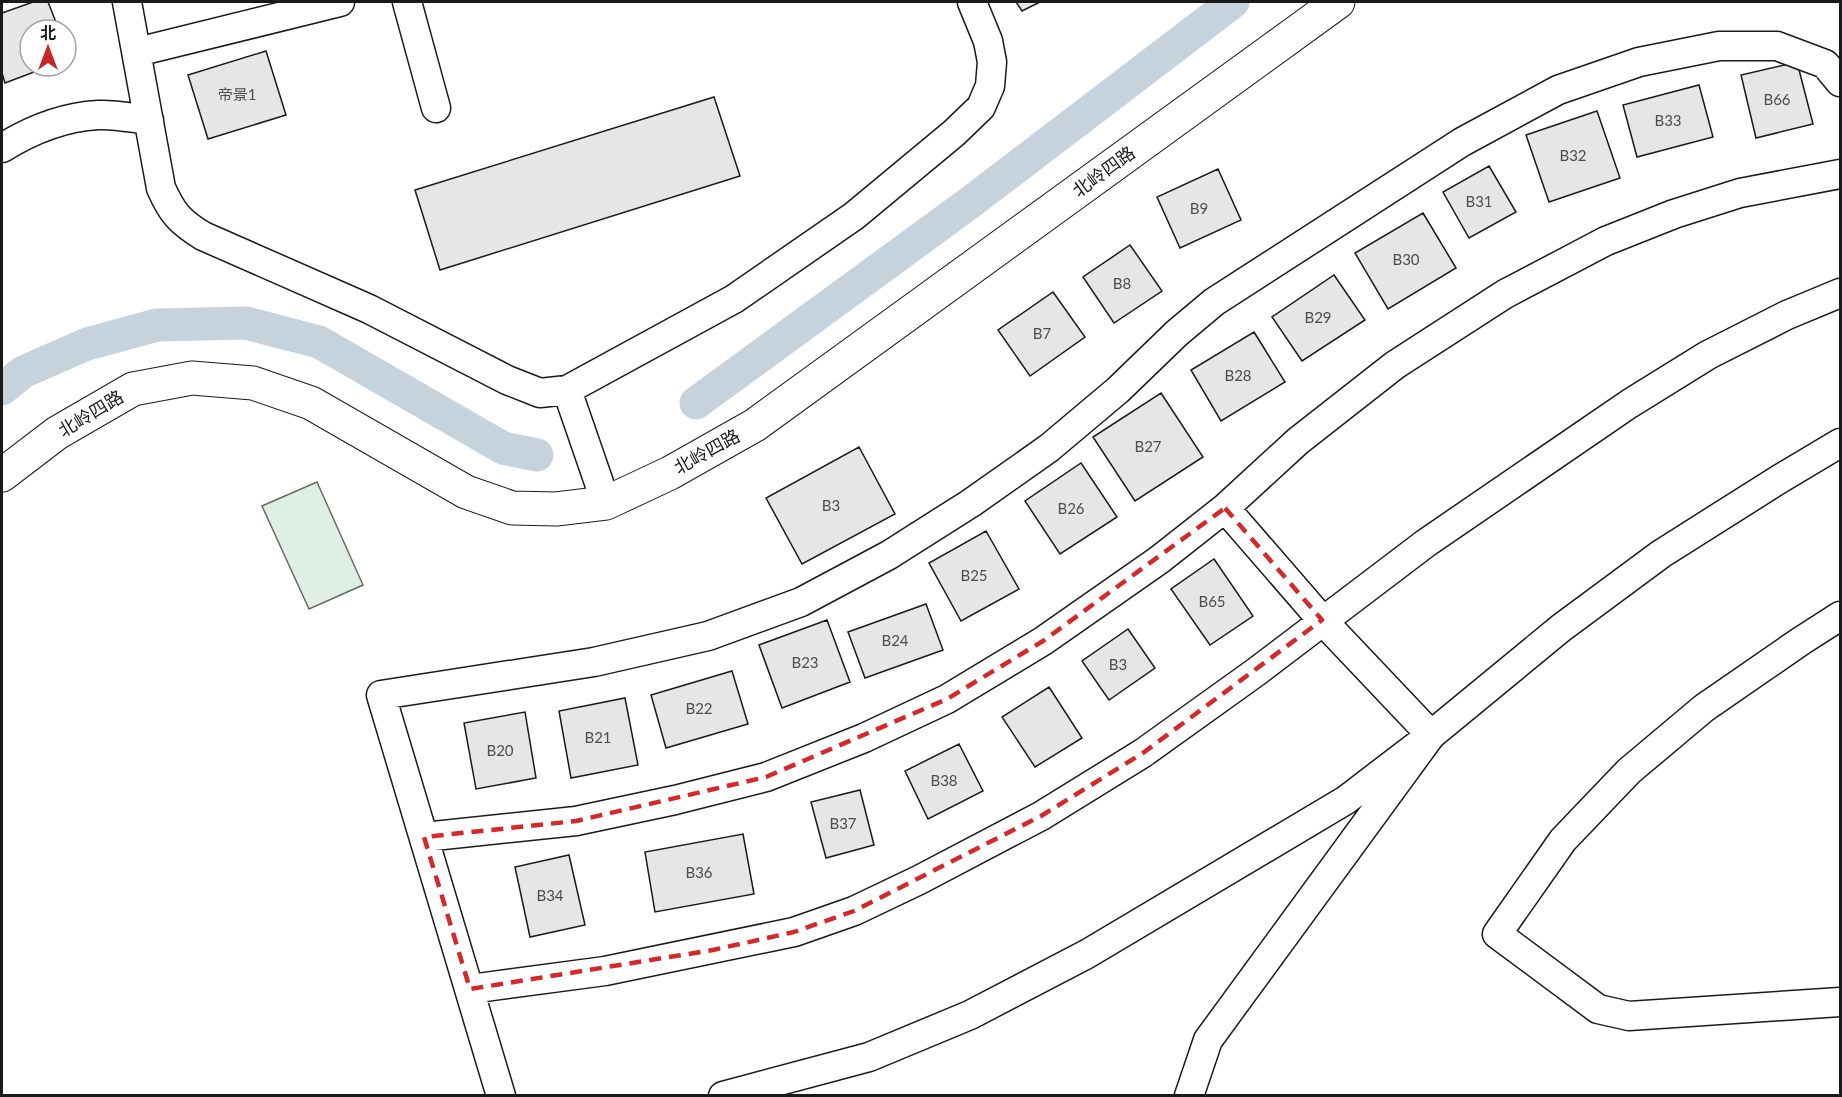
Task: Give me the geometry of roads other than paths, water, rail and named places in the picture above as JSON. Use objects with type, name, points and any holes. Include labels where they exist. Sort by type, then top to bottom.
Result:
[{"type":"street","points":[[127,2],[161,188],[170,208],[183,224],[203,236],[369,309],[507,380],[540,393],[567,390],[734,299],[854,216],[954,133],[981,107],[990,86],[992,62],[990,51],[972,2]]},
{"type":"street","points":[[137,52],[340,2]]},
{"type":"street","points":[[406,2],[436,108]]},
{"type":"street","name":"北岭四路","points":[[2,475],[57,433],[133,389],[192,378],[253,383],[311,403],[466,492],[512,508],[556,509],[606,503],[670,473],[755,425],[1338,2]]},
{"type":"street","points":[[501,1095],[381,695],[594,662],[708,636],[801,602],[889,555],[971,503],[1049,448],[1118,390],[1177,333],[1214,302],[1462,142],[1558,90],[1639,62],[1719,46],[1777,46],[1825,64],[1840,82]]},
{"type":"street","points":[[2,148],[21,136],[61,120],[99,114],[149,120]]},
{"type":"street","points":[[424,837],[576,821],[675,800],[766,777],[864,738],[947,699],[1043,641],[1159,560],[1225,508],[1298,441],[1395,364],[1505,294],[1606,241],[1674,214],[1740,193],[1840,174]]},
{"type":"street","points":[[470,989],[604,971],[794,932],[854,911],[919,880],[1050,811],[1143,753],[1256,672],[1322,620],[1445,530],[1629,404],[1708,355],[1787,315],[1840,293]]},
{"type":"street","points":[[567,390],[606,503]]},
{"type":"street","points":[[723,1095],[869,1057],[970,1015],[1087,954],[1346,800],[1431,735],[1561,628],[1661,554],[1840,443]]},
{"type":"street","points":[[1225,508],[1322,620],[1431,735]]},
{"type":"street","points":[[1840,616],[1704,708],[1629,771],[1563,840],[1497,934],[1598,1009],[1629,1016],[1840,1002]]},
{"type":"street","points":[[1189,1095],[1208,1040],[1431,735]]},
{"type":"waterway","points":[[696,403],[968,204],[1233,2]]},
{"type":"waterway","points":[[2,389],[23,372],[87,344],[157,325],[246,323],[319,342],[503,448],[537,455]]}]
